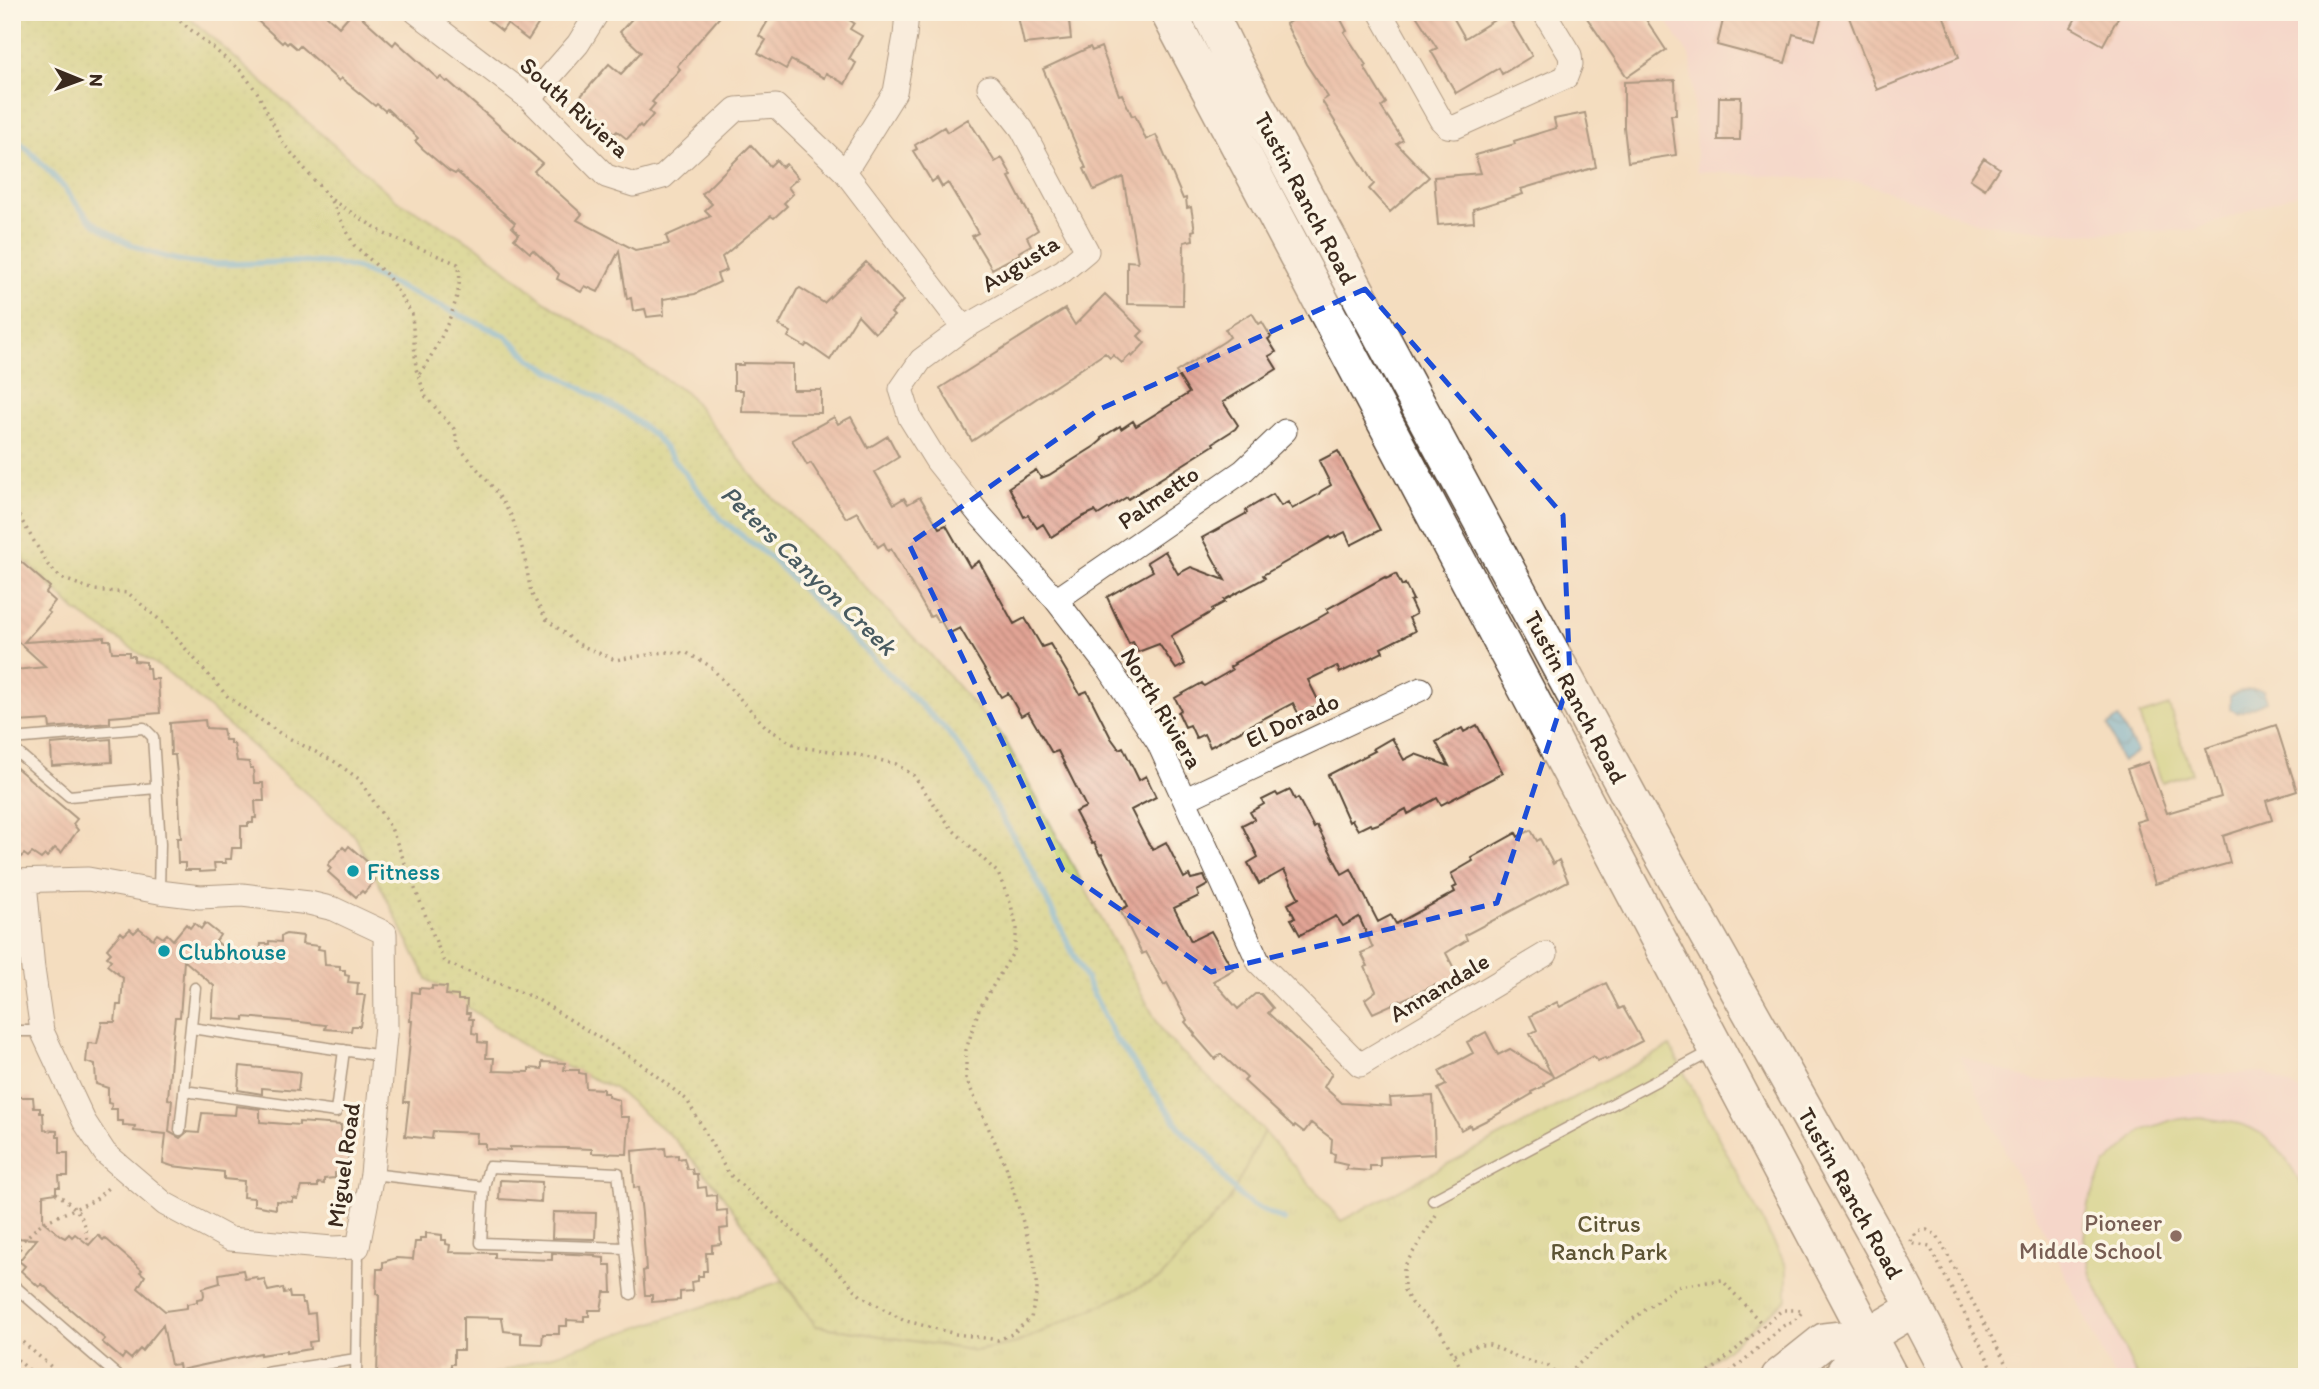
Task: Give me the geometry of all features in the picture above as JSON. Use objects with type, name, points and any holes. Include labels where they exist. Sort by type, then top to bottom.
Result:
[{"type":"main road","name":"Tustin Ranch Road","points":[[1168,12],[1890,1377]]},
{"type":"main road","name":"Tustin Ranch Road","points":[[1209,12],[1407,386],[1635,807],[1951,1377]]},
{"type":"main road","points":[[1779,1377],[1824,1341],[1868,1336],[1915,1308]]},
{"type":"main road","points":[[1841,1377],[1868,1336]]},
{"type":"street","name":"South Riviera","points":[[416,12],[530,99],[606,176],[634,185],[663,177],[736,108],[776,106],[845,172],[964,328]]},
{"type":"street","points":[[530,99],[578,44],[598,12]]},
{"type":"street","points":[[845,172],[895,92],[907,12]]},
{"type":"street","points":[[1380,12],[1441,120],[1447,126],[1455,127],[1566,77],[1572,64],[1570,55],[1544,12]]},
{"type":"street","name":"Augusta","points":[[901,388],[921,360],[964,328],[1063,271],[1087,251],[1022,129],[989,87]]},
{"type":"street","name":"North Riviera","points":[[901,388],[909,418],[936,460],[979,514],[1056,600],[1110,670],[1158,742],[1259,963],[1360,1065]]},
{"type":"street","name":"Palmetto","points":[[1056,600],[1243,471],[1284,431]]},
{"type":"street","name":"El Dorado","points":[[1186,799],[1421,689]]},
{"type":"street","name":"Miguel Road","points":[[88,879],[200,897],[243,895],[309,903],[334,909],[385,933],[386,1025],[372,1174],[358,1247],[332,1248],[230,1239],[165,1204],[105,1153],[84,1121],[42,1031],[19,882],[88,879]]},
{"type":"street","name":"Annandale","points":[[1360,1065],[1546,954]]},
{"type":"lane","points":[[12,739],[144,728],[153,737],[160,844],[159,892]]},
{"type":"lane","points":[[12,748],[69,796],[156,788]]},
{"type":"lane","points":[[180,1130],[195,988]]},
{"type":"lane","points":[[191,1028],[383,1056]]},
{"type":"lane","points":[[12,1031],[42,1031]]},
{"type":"lane","points":[[1433,1200],[1716,1049]]},
{"type":"lane","points":[[184,1091],[336,1112],[344,1050]]},
{"type":"lane","points":[[625,1248],[481,1243],[484,1187],[489,1167],[618,1174],[631,1294]]},
{"type":"lane","points":[[372,1174],[484,1187]]},
{"type":"lane","points":[[356,1377],[358,1247]]},
{"type":"lane","points":[[12,1284],[120,1377]]},
{"type":"lane","points":[[240,1377],[356,1359]]},
{"type":"path","points":[[12,504],[48,565],[61,579],[94,590],[128,593],[162,622],[228,697],[281,734],[335,762],[359,779],[391,828],[444,962],[536,999],[640,1063],[687,1100],[727,1173],[831,1264],[861,1296],[903,1320],[956,1334],[998,1340],[1012,1334],[1031,1318],[1037,1290],[1033,1255],[1006,1166],[966,1079],[966,1050],[979,1009],[1014,951],[1017,929],[998,873],[952,829],[913,775],[896,764],[853,754],[798,747],[767,728],[710,666],[687,653],[665,652],[615,660],[578,644],[546,620],[531,593],[524,554],[512,517],[495,490],[459,447],[454,429],[426,397],[416,369],[412,314],[387,275],[354,245],[330,199],[283,143],[257,92],[242,72],[169,12]]},
{"type":"path","points":[[330,199],[385,234],[458,264],[461,274],[460,288],[430,359],[418,376]]},
{"type":"path","points":[[12,1260],[21,1250],[17,1246],[42,1223],[95,1200],[113,1184]]},
{"type":"path","points":[[56,1192],[76,1208],[87,1227],[87,1243]]},
{"type":"path","points":[[1433,1200],[1436,1214],[1404,1267],[1404,1290],[1411,1303],[1440,1330],[1466,1377]]},
{"type":"path","points":[[1997,1377],[1930,1247],[1910,1244],[1917,1232],[1927,1230],[1937,1235],[2013,1377]]},
{"type":"path","points":[[1455,1354],[1477,1345],[1490,1345],[1524,1360],[1548,1366],[1561,1377],[1677,1286],[1722,1280],[1764,1326]]},
{"type":"path","points":[[1704,1377],[1782,1310],[1804,1310],[1725,1377]]},
{"type":"path","points":[[12,1334],[63,1377]]},
{"type":"path","points":[[12,1355],[37,1377]]},
{"type":"highlighted area","points":[[1365,289],[1563,515],[1570,678],[1497,903],[1211,972],[1063,870],[909,544],[1098,410]]},
{"type":"shaded area","points":[[1661,12],[2307,12],[2307,187],[2296,194],[2194,230],[2073,234],[1976,222],[1861,182],[1697,171],[1691,58]]},
{"type":"shaded area","name":"Pioneer Middle School","points":[[1959,1055],[2036,1082],[2265,1072],[2307,1095],[2307,1377],[2114,1377]]},
{"type":"green space","points":[[12,12],[183,12],[395,199],[477,246],[543,300],[688,394],[759,484],[928,652],[1005,740],[1164,1035],[1264,1131],[1229,1201],[1161,1278],[1017,1343],[976,1351],[816,1326],[715,1185],[673,1138],[614,1088],[531,1051],[427,979],[355,836],[170,674],[76,611],[12,548]]},
{"type":"green space","points":[[2169,706],[2192,773],[2162,783],[2139,716]]},
{"type":"green space","name":"Citrus Ranch Park","points":[[1670,1046],[1787,1267],[1787,1299],[1693,1377],[485,1377],[782,1281],[816,1326],[976,1351],[1017,1343],[1161,1278],[1229,1201],[1264,1131],[1341,1221]]},
{"type":"green space","name":"Pioneer Middle School","points":[[2199,1117],[2243,1125],[2264,1136],[2290,1165],[2307,1197],[2307,1377],[2137,1377],[2091,1275],[2084,1238],[2088,1204],[2105,1165],[2141,1131],[2172,1120]]},
{"type":"water","points":[[2255,689],[2263,690],[2267,701],[2238,713],[2230,709],[2230,696]]},
{"type":"water","points":[[2118,718],[2137,752],[2122,762],[2108,726]]},
{"type":"building","points":[[248,12],[323,12],[339,27],[352,12],[356,12],[393,45],[396,41],[438,79],[441,77],[448,81],[542,163],[534,171],[582,214],[577,220],[635,250],[669,244],[666,236],[711,216],[705,210],[712,204],[702,194],[751,145],[770,166],[776,160],[782,167],[786,164],[798,178],[788,187],[793,194],[784,203],[787,206],[774,218],[771,216],[722,257],[727,270],[717,274],[720,282],[695,294],[663,299],[664,315],[647,317],[645,309],[633,311],[631,298],[627,299],[619,251],[598,292],[585,286],[581,292],[557,279],[559,274],[533,250],[530,253],[514,239],[519,234],[512,227],[515,223],[457,172],[455,174],[449,171],[423,149],[415,141],[418,138],[387,109],[385,111],[377,104],[375,106],[341,78],[339,81],[300,46],[297,49],[289,42],[282,43]]},
{"type":"building","points":[[478,12],[546,12],[528,40],[507,24],[502,31]]},
{"type":"building","points":[[638,12],[724,12],[677,66],[680,69],[652,102],[655,104],[649,111],[653,115],[627,139],[617,131],[614,134],[580,97],[609,64],[621,74],[641,52],[620,32]]},
{"type":"building","points":[[773,12],[836,12],[854,23],[850,29],[862,36],[849,59],[856,63],[845,84],[826,73],[824,78],[791,60],[786,69],[758,53],[766,40],[759,36]]},
{"type":"building","points":[[1017,12],[1068,12],[1071,39],[1024,44]]},
{"type":"building","points":[[1306,12],[1337,12],[1347,31],[1344,32],[1366,65],[1364,67],[1386,103],[1381,107],[1403,140],[1397,144],[1429,177],[1390,212],[1369,189],[1374,184],[1322,101],[1328,97],[1306,64],[1286,24]]},
{"type":"building","points":[[1414,12],[1450,12],[1465,38],[1506,13],[1532,56],[1502,74],[1499,68],[1456,93],[1431,51],[1437,48]]},
{"type":"building","points":[[1583,12],[1641,12],[1666,50],[1627,77]]},
{"type":"building","points":[[1725,12],[1823,12],[1815,40],[1793,34],[1785,63],[1717,45]]},
{"type":"building","points":[[1847,12],[1942,12],[1959,57],[1877,90]]},
{"type":"building","points":[[2079,12],[2121,12],[2103,45],[2071,27]]},
{"type":"building","points":[[1090,47],[1092,51],[1101,47],[1119,95],[1122,94],[1132,116],[1135,115],[1146,140],[1156,135],[1183,199],[1186,198],[1187,208],[1191,207],[1195,230],[1192,231],[1193,240],[1184,242],[1183,305],[1127,304],[1127,261],[1138,262],[1123,177],[1094,190],[1043,69]]},
{"type":"building","points":[[1675,80],[1676,115],[1671,115],[1676,155],[1628,162],[1624,127],[1624,82]]},
{"type":"building","points":[[1719,97],[1741,97],[1740,140],[1718,140]]},
{"type":"building","points":[[1585,113],[1596,167],[1521,189],[1523,194],[1473,209],[1474,222],[1438,225],[1434,177],[1481,173],[1475,155],[1515,144],[1514,141],[1556,128],[1554,119]]},
{"type":"building","points":[[968,119],[995,162],[1002,158],[1012,176],[1009,177],[1038,230],[1027,237],[1031,245],[992,269],[972,236],[978,233],[948,183],[942,187],[937,178],[932,182],[913,151],[917,149],[915,145],[944,127],[947,132]]},
{"type":"building","points":[[1984,158],[1999,168],[1985,189],[1970,179]]},
{"type":"building","points":[[866,262],[903,301],[891,313],[894,316],[875,333],[858,315],[830,360],[807,344],[805,347],[788,337],[791,332],[779,325],[797,290],[800,288],[824,303]]},
{"type":"building","points":[[1105,294],[1143,331],[1138,336],[1145,343],[1122,363],[1113,355],[1110,358],[1105,353],[972,441],[940,388],[1065,309],[1075,325]]},
{"type":"building","points":[[1252,313],[1259,324],[1262,322],[1271,337],[1268,339],[1276,352],[1269,356],[1277,369],[1223,402],[1238,425],[1235,429],[1128,499],[1127,497],[1098,515],[1095,511],[1082,517],[1051,537],[1043,524],[1037,528],[1028,515],[1024,517],[1009,487],[1036,470],[1041,478],[1049,475],[1095,446],[1101,438],[1120,426],[1121,429],[1133,421],[1136,426],[1189,393],[1176,372],[1225,341],[1230,337],[1225,329]]},
{"type":"building","points":[[793,364],[793,390],[821,390],[821,413],[742,412],[743,390],[734,390],[734,365]]},
{"type":"building","points":[[834,417],[838,424],[851,417],[868,448],[888,436],[899,457],[875,472],[894,504],[904,498],[908,504],[920,497],[939,528],[946,525],[970,567],[979,561],[1014,624],[1025,618],[1042,647],[1050,644],[1080,694],[1087,691],[1111,738],[1119,749],[1123,747],[1139,780],[1146,776],[1156,797],[1131,810],[1148,843],[1153,849],[1166,842],[1184,878],[1189,875],[1191,879],[1204,876],[1208,885],[1197,891],[1199,896],[1174,908],[1191,941],[1211,931],[1233,970],[1213,981],[1238,1009],[1255,994],[1261,994],[1273,1008],[1268,1013],[1332,1073],[1324,1087],[1342,1103],[1391,1106],[1390,1098],[1433,1096],[1435,1154],[1380,1157],[1380,1166],[1370,1166],[1370,1171],[1346,1169],[1347,1165],[1334,1162],[1335,1154],[1331,1153],[1332,1139],[1311,1123],[1304,1132],[1295,1125],[1294,1127],[1244,1081],[1247,1078],[1221,1054],[1215,1059],[1194,1035],[1167,983],[1164,985],[1146,952],[1142,954],[1120,910],[1128,906],[1102,854],[1100,855],[1094,843],[1092,844],[1075,812],[1086,807],[1058,751],[1052,753],[1028,712],[1021,716],[1008,693],[1001,697],[960,628],[948,634],[941,621],[938,622],[934,615],[930,617],[891,549],[888,551],[884,543],[878,547],[857,512],[846,518],[811,463],[807,465],[792,440]]},
{"type":"building","points":[[1338,451],[1380,530],[1351,545],[1345,532],[1331,539],[1330,537],[1263,575],[1265,578],[1224,600],[1225,602],[1212,609],[1213,611],[1171,636],[1185,664],[1176,669],[1159,644],[1138,652],[1133,642],[1129,644],[1107,597],[1153,571],[1147,562],[1165,551],[1178,574],[1191,567],[1225,580],[1202,538],[1247,513],[1246,510],[1273,494],[1281,506],[1288,502],[1292,509],[1319,494],[1331,485],[1319,461]]},
{"type":"building","points":[[12,554],[50,587],[46,593],[55,601],[47,611],[50,613],[24,642],[104,637],[104,640],[110,640],[112,652],[129,652],[129,656],[134,656],[134,661],[146,662],[150,679],[158,679],[160,713],[110,717],[110,723],[50,728],[49,720],[17,722],[16,716],[12,716],[12,676],[15,676],[15,670],[46,667],[12,636]]},
{"type":"building","points":[[1396,574],[1413,600],[1410,601],[1416,614],[1409,618],[1415,631],[1381,648],[1383,652],[1340,673],[1337,666],[1308,680],[1320,704],[1299,715],[1293,703],[1210,747],[1204,734],[1196,738],[1190,725],[1185,727],[1175,698],[1202,683],[1204,686],[1232,670],[1230,667],[1234,663],[1317,619],[1329,612],[1327,609],[1385,577],[1386,579]]},
{"type":"building","points":[[205,720],[206,728],[223,729],[225,740],[234,744],[237,761],[249,762],[250,768],[253,768],[254,783],[263,783],[264,801],[255,801],[256,818],[253,818],[253,823],[248,823],[248,826],[241,826],[241,848],[232,848],[231,859],[225,859],[226,863],[214,863],[215,871],[199,872],[185,870],[185,863],[178,863],[177,838],[181,838],[178,783],[175,755],[171,755],[170,723]]},
{"type":"building","points":[[1477,725],[1503,773],[1441,805],[1437,798],[1408,814],[1406,809],[1378,824],[1370,824],[1358,830],[1352,820],[1349,822],[1328,775],[1375,751],[1373,749],[1392,738],[1404,760],[1415,754],[1449,766],[1436,742],[1462,728],[1464,732]]},
{"type":"building","points":[[2276,725],[2297,791],[2266,801],[2272,820],[2223,836],[2230,863],[2155,884],[2136,822],[2146,819],[2127,769],[2148,762],[2167,813],[2221,797],[2206,748]]},
{"type":"building","points":[[111,739],[112,762],[52,766],[51,744]]},
{"type":"building","points":[[12,764],[77,819],[73,824],[78,830],[61,853],[55,848],[47,857],[45,855],[41,859],[32,853],[28,857],[24,854],[21,857],[12,849]]},
{"type":"building","points":[[1290,790],[1295,800],[1298,798],[1314,828],[1317,826],[1342,874],[1351,869],[1378,922],[1391,915],[1396,924],[1455,892],[1453,888],[1457,886],[1451,874],[1473,861],[1471,858],[1516,833],[1518,837],[1531,830],[1537,841],[1540,839],[1553,864],[1559,860],[1568,881],[1465,935],[1467,940],[1446,953],[1459,978],[1438,990],[1435,985],[1373,1013],[1365,999],[1376,991],[1361,953],[1373,948],[1359,917],[1343,926],[1336,916],[1300,935],[1291,919],[1295,918],[1288,904],[1299,898],[1284,870],[1259,884],[1248,863],[1258,857],[1242,825],[1254,819],[1250,812],[1264,804],[1262,800]]},
{"type":"building","name":"Fitness","points":[[349,846],[377,870],[371,877],[375,880],[364,893],[362,891],[356,897],[328,872],[331,868],[328,865],[330,862],[343,847],[346,850]]},
{"type":"building","points":[[194,923],[201,929],[205,923],[220,935],[216,941],[231,954],[260,957],[261,944],[269,944],[269,941],[281,942],[281,936],[286,934],[303,936],[302,944],[319,946],[318,949],[324,950],[325,965],[340,966],[340,970],[345,970],[345,975],[349,976],[348,982],[358,983],[357,995],[365,995],[360,1026],[352,1026],[351,1031],[325,1029],[326,1025],[300,1022],[244,1017],[244,1020],[212,1018],[214,986],[184,960],[180,1017],[175,1017],[172,1045],[168,1099],[172,1100],[169,1132],[180,1138],[187,1132],[199,1133],[202,1113],[235,1115],[236,1106],[260,1109],[260,1122],[341,1125],[341,1131],[349,1132],[348,1162],[340,1162],[339,1173],[335,1173],[335,1178],[324,1179],[324,1184],[318,1183],[318,1187],[302,1187],[298,1199],[293,1198],[293,1202],[276,1201],[276,1209],[254,1205],[254,1198],[243,1197],[244,1181],[224,1179],[224,1172],[163,1163],[166,1134],[134,1131],[135,1126],[123,1125],[123,1121],[117,1121],[117,1109],[111,1109],[112,1104],[108,1103],[108,1088],[96,1084],[95,1065],[86,1062],[88,1043],[97,1044],[102,1022],[115,1022],[117,1005],[121,1005],[123,978],[107,965],[111,960],[107,957],[111,953],[107,949],[121,932],[124,935],[130,929],[134,933],[139,928],[153,939],[157,934],[163,938],[167,934],[173,940],[186,924],[190,928]]},
{"type":"building","points":[[1606,983],[1619,1009],[1623,1007],[1642,1041],[1606,1060],[1605,1058],[1598,1061],[1593,1056],[1491,1118],[1461,1130],[1438,1089],[1446,1085],[1439,1071],[1473,1053],[1467,1042],[1486,1032],[1498,1055],[1510,1049],[1552,1075],[1530,1034],[1537,1030],[1530,1016],[1557,1002],[1560,1007]]},
{"type":"building","points":[[432,986],[447,987],[446,995],[467,1000],[466,1013],[470,1013],[469,1019],[473,1019],[472,1033],[478,1034],[478,1042],[487,1043],[486,1058],[494,1058],[493,1071],[529,1072],[529,1068],[542,1069],[542,1062],[565,1063],[564,1070],[579,1070],[579,1073],[585,1074],[586,1088],[603,1089],[603,1093],[608,1093],[608,1097],[619,1100],[620,1117],[629,1117],[627,1154],[592,1153],[592,1149],[567,1148],[485,1149],[485,1143],[476,1143],[477,1133],[433,1131],[432,1139],[405,1136],[409,1102],[404,1102],[412,1021],[412,992],[419,993],[419,988],[432,989]]},
{"type":"building","points":[[240,1066],[300,1072],[298,1091],[262,1088],[262,1094],[238,1090]]},
{"type":"building","points":[[12,1097],[33,1097],[34,1108],[40,1108],[40,1113],[43,1113],[44,1130],[57,1131],[57,1137],[60,1137],[60,1153],[68,1153],[68,1176],[59,1176],[60,1187],[56,1187],[56,1193],[43,1195],[43,1221],[61,1236],[65,1238],[69,1234],[72,1237],[75,1234],[89,1245],[98,1235],[103,1240],[105,1238],[142,1270],[140,1272],[145,1276],[138,1288],[165,1311],[187,1308],[187,1304],[203,1298],[203,1288],[220,1283],[219,1274],[243,1270],[245,1279],[264,1279],[268,1291],[283,1288],[284,1293],[289,1292],[290,1298],[301,1298],[307,1314],[315,1313],[317,1341],[309,1342],[310,1349],[260,1353],[180,1370],[179,1364],[171,1365],[163,1325],[142,1351],[140,1349],[131,1359],[125,1354],[122,1359],[102,1342],[105,1339],[42,1284],[39,1287],[21,1271],[25,1266],[19,1261],[37,1239],[12,1238]]},
{"type":"building","points":[[665,1148],[666,1156],[678,1155],[678,1159],[684,1158],[687,1169],[692,1169],[693,1174],[697,1174],[698,1188],[706,1187],[707,1196],[716,1195],[717,1211],[727,1210],[728,1228],[720,1229],[721,1244],[712,1245],[712,1253],[706,1253],[707,1271],[703,1271],[703,1276],[698,1276],[698,1281],[691,1282],[692,1291],[680,1292],[680,1300],[652,1302],[652,1295],[645,1295],[642,1214],[639,1187],[634,1188],[632,1151]]},
{"type":"building","points":[[500,1180],[542,1182],[541,1202],[499,1199]]},
{"type":"building","points":[[553,1212],[596,1213],[595,1239],[552,1238]]},
{"type":"building","points":[[426,1233],[442,1235],[442,1240],[446,1240],[446,1244],[450,1245],[449,1252],[495,1253],[495,1258],[552,1260],[552,1253],[595,1255],[604,1258],[604,1265],[611,1265],[612,1292],[604,1292],[601,1310],[589,1310],[589,1316],[584,1316],[584,1321],[567,1320],[567,1326],[559,1326],[559,1334],[543,1334],[542,1344],[521,1343],[521,1333],[504,1331],[502,1318],[463,1317],[463,1350],[454,1350],[454,1364],[451,1364],[451,1369],[445,1369],[445,1373],[432,1373],[432,1377],[377,1377],[377,1269],[383,1269],[383,1262],[396,1258],[413,1259],[415,1242],[426,1238]]},
{"type":"waterway","name":"Peters Canyon Creek","points":[[12,136],[46,168],[92,221],[132,245],[170,258],[196,263],[317,262],[357,268],[506,336],[532,360],[628,415],[655,436],[722,520],[772,559],[948,732],[970,762],[1027,860],[1114,1036],[1184,1133],[1208,1154],[1228,1183],[1254,1206],[1284,1220]]},
{"type":"place","name":"Fitness","points":[[353,871]]},
{"type":"place","name":"Clubhouse","points":[[164,951]]},
{"type":"place","name":"Pioneer Middle School","points":[[2176,1236]]}]
